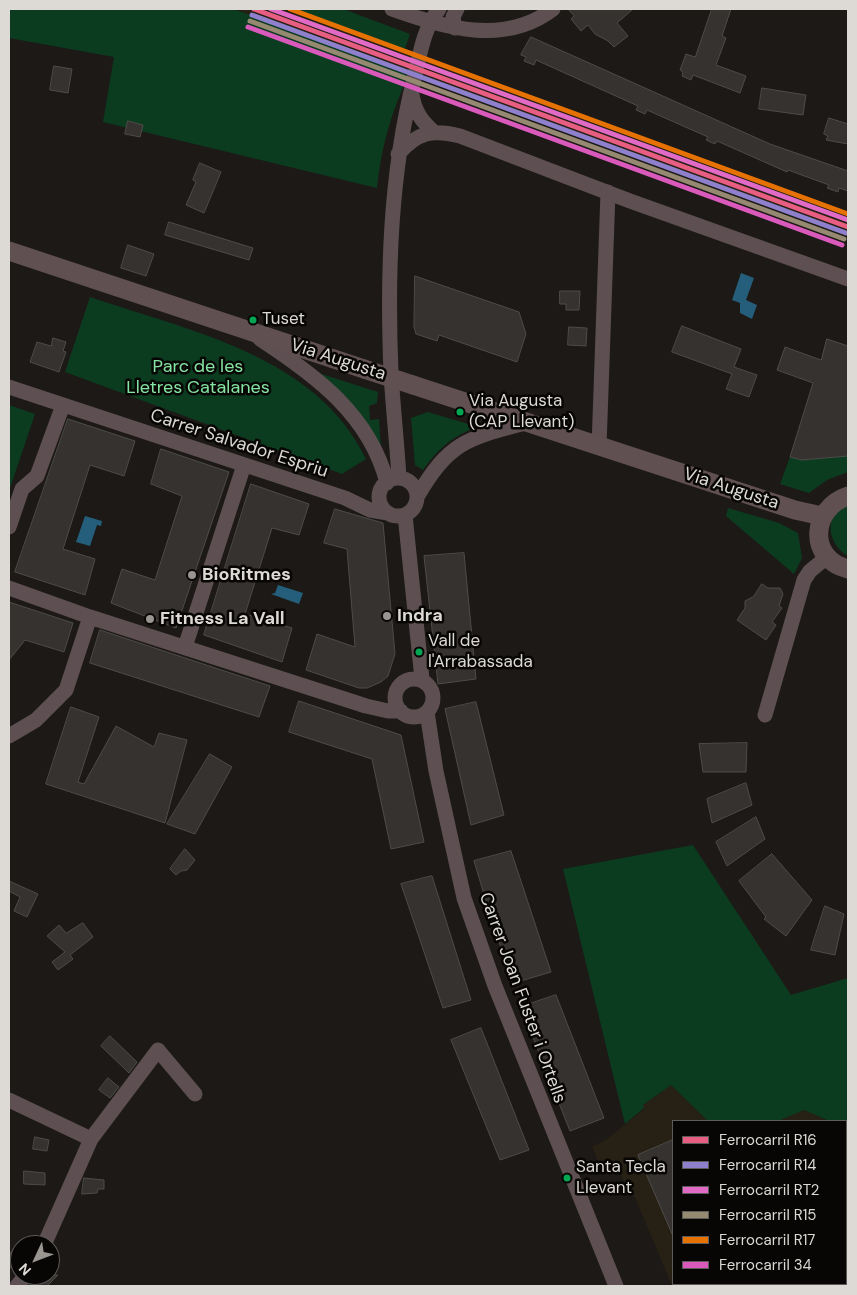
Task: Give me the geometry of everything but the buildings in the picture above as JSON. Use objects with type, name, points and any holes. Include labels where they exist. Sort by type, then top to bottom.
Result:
[{"type":"main road","name":"Via Augusta","points":[[9,251],[599,447],[794,510],[822,516]]},
{"type":"main road","points":[[848,496],[831,505],[822,516],[819,540],[827,556],[848,569]]},
{"type":"street","points":[[392,9],[429,22],[476,32],[502,30],[530,22],[553,9]]},
{"type":"street","points":[[439,9],[429,22],[412,87],[394,181],[390,304],[393,481],[379,496],[380,503],[388,514],[405,515],[413,509],[417,497],[437,464],[455,447],[487,433],[526,423]]},
{"type":"street","points":[[455,28],[453,17],[457,9]]},
{"type":"street","points":[[412,87],[416,109],[420,118],[435,132]]},
{"type":"street","points":[[398,154],[408,142],[424,133],[445,132],[460,136],[848,279]]},
{"type":"street","points":[[599,447],[608,192]]},
{"type":"street","points":[[248,331],[322,383],[344,404],[368,436],[379,459],[393,481]]},
{"type":"street","name":"Carrer Salvador Espriu","points":[[9,387],[345,498],[370,510],[388,514]]},
{"type":"street","points":[[9,527],[22,489],[37,476],[63,405]]},
{"type":"street","points":[[185,647],[244,465]]},
{"type":"street","points":[[393,481],[409,482],[415,489],[417,497]]},
{"type":"street","name":"Carrer Salvador Espriu","points":[[345,498],[379,496]]},
{"type":"street","points":[[9,588],[90,617],[366,706],[388,711],[401,711],[414,717],[427,712],[431,707],[433,695],[429,686],[422,679],[405,515]]},
{"type":"street","points":[[765,715],[804,580],[810,570],[827,556]]},
{"type":"street","points":[[9,736],[36,720],[66,690],[90,617]]},
{"type":"street","points":[[401,711],[397,706],[395,696],[399,686],[410,679],[422,679]]},
{"type":"street","name":"Carrer Joan Fuster i Ortells","points":[[427,712],[436,770],[464,898],[495,986],[616,1286]]},
{"type":"street","points":[[48,1235],[90,1139],[158,1050],[195,1094]]},
{"type":"street","points":[[9,1100],[90,1139]]},
{"type":"shaded area","points":[[235,9],[294,9],[848,212],[848,237],[433,80]]},
{"type":"shaded area","points":[[671,1085],[707,1120],[672,1120],[672,1285],[805,1286],[672,1286],[635,1197],[629,1194],[616,1163],[601,1168],[592,1147],[607,1139],[644,1109],[642,1106]]},
{"type":"shaded area","points":[[804,1110],[826,1120],[780,1120]]},
{"type":"green space","points":[[9,9],[233,9],[353,50],[409,74],[397,101],[388,129],[381,158],[377,188],[103,122],[114,57],[9,38]]},
{"type":"green space","points":[[294,9],[343,9],[410,34],[405,49]]},
{"type":"green space","name":"Parc de les Lletres Catalanes","points":[[90,297],[208,336],[246,352],[283,371],[316,395],[344,424],[366,459],[342,474],[65,372]]},
{"type":"green space","points":[[315,372],[378,392],[377,403],[369,406],[370,420],[379,419],[381,449]]},
{"type":"green space","points":[[9,405],[35,414],[9,491]]},
{"type":"green space","points":[[428,412],[478,427],[447,443],[434,455],[423,470],[415,465],[411,418]]},
{"type":"green space","points":[[848,456],[848,472],[827,480],[809,493],[780,484],[790,457],[802,460]]},
{"type":"green space","points":[[848,506],[848,556],[841,551],[832,537],[831,522],[840,510]]},
{"type":"green space","points":[[728,508],[779,523],[798,533],[802,558],[794,574],[726,516]]},
{"type":"green space","points":[[693,845],[791,995],[848,978],[848,1131],[847,1120],[827,1120],[804,1110],[780,1120],[707,1120],[671,1085],[643,1105],[644,1108],[625,1124],[563,869]]},
{"type":"water","points":[[741,273],[754,278],[746,300],[757,305],[752,319],[740,313],[740,303],[732,300]]},
{"type":"water","points":[[85,516],[102,521],[101,526],[97,525],[90,546],[76,542]]},
{"type":"water","points":[[278,585],[303,593],[299,604],[271,594],[275,593]]},
{"type":"rail line","name":"R16","points":[[254,9],[848,227]]},
{"type":"rail line","name":"RT2","points":[[271,9],[848,220]]},
{"type":"rail line","name":"R17","points":[[290,9],[848,214]]},
{"type":"rail line","name":"R14","points":[[252,15],[846,233]]},
{"type":"rail line","name":"R15","points":[[250,21],[844,239]]},
{"type":"rail line","name":"34","points":[[248,27],[842,245]]},
{"type":"place","name":"Tuset","points":[[253,320]]},
{"type":"place","name":"Via Augusta (CAP Llevant)","points":[[460,412]]},
{"type":"place","name":"BioRitmes","points":[[192,575]]},
{"type":"place","name":"Indra","points":[[387,616]]},
{"type":"place","name":"Fitness La Vall","points":[[150,619]]},
{"type":"place","name":"Vall de l'Arrabassada","points":[[419,652]]},
{"type":"place","name":"Santa Tecla Llevant","points":[[567,1178]]}]
